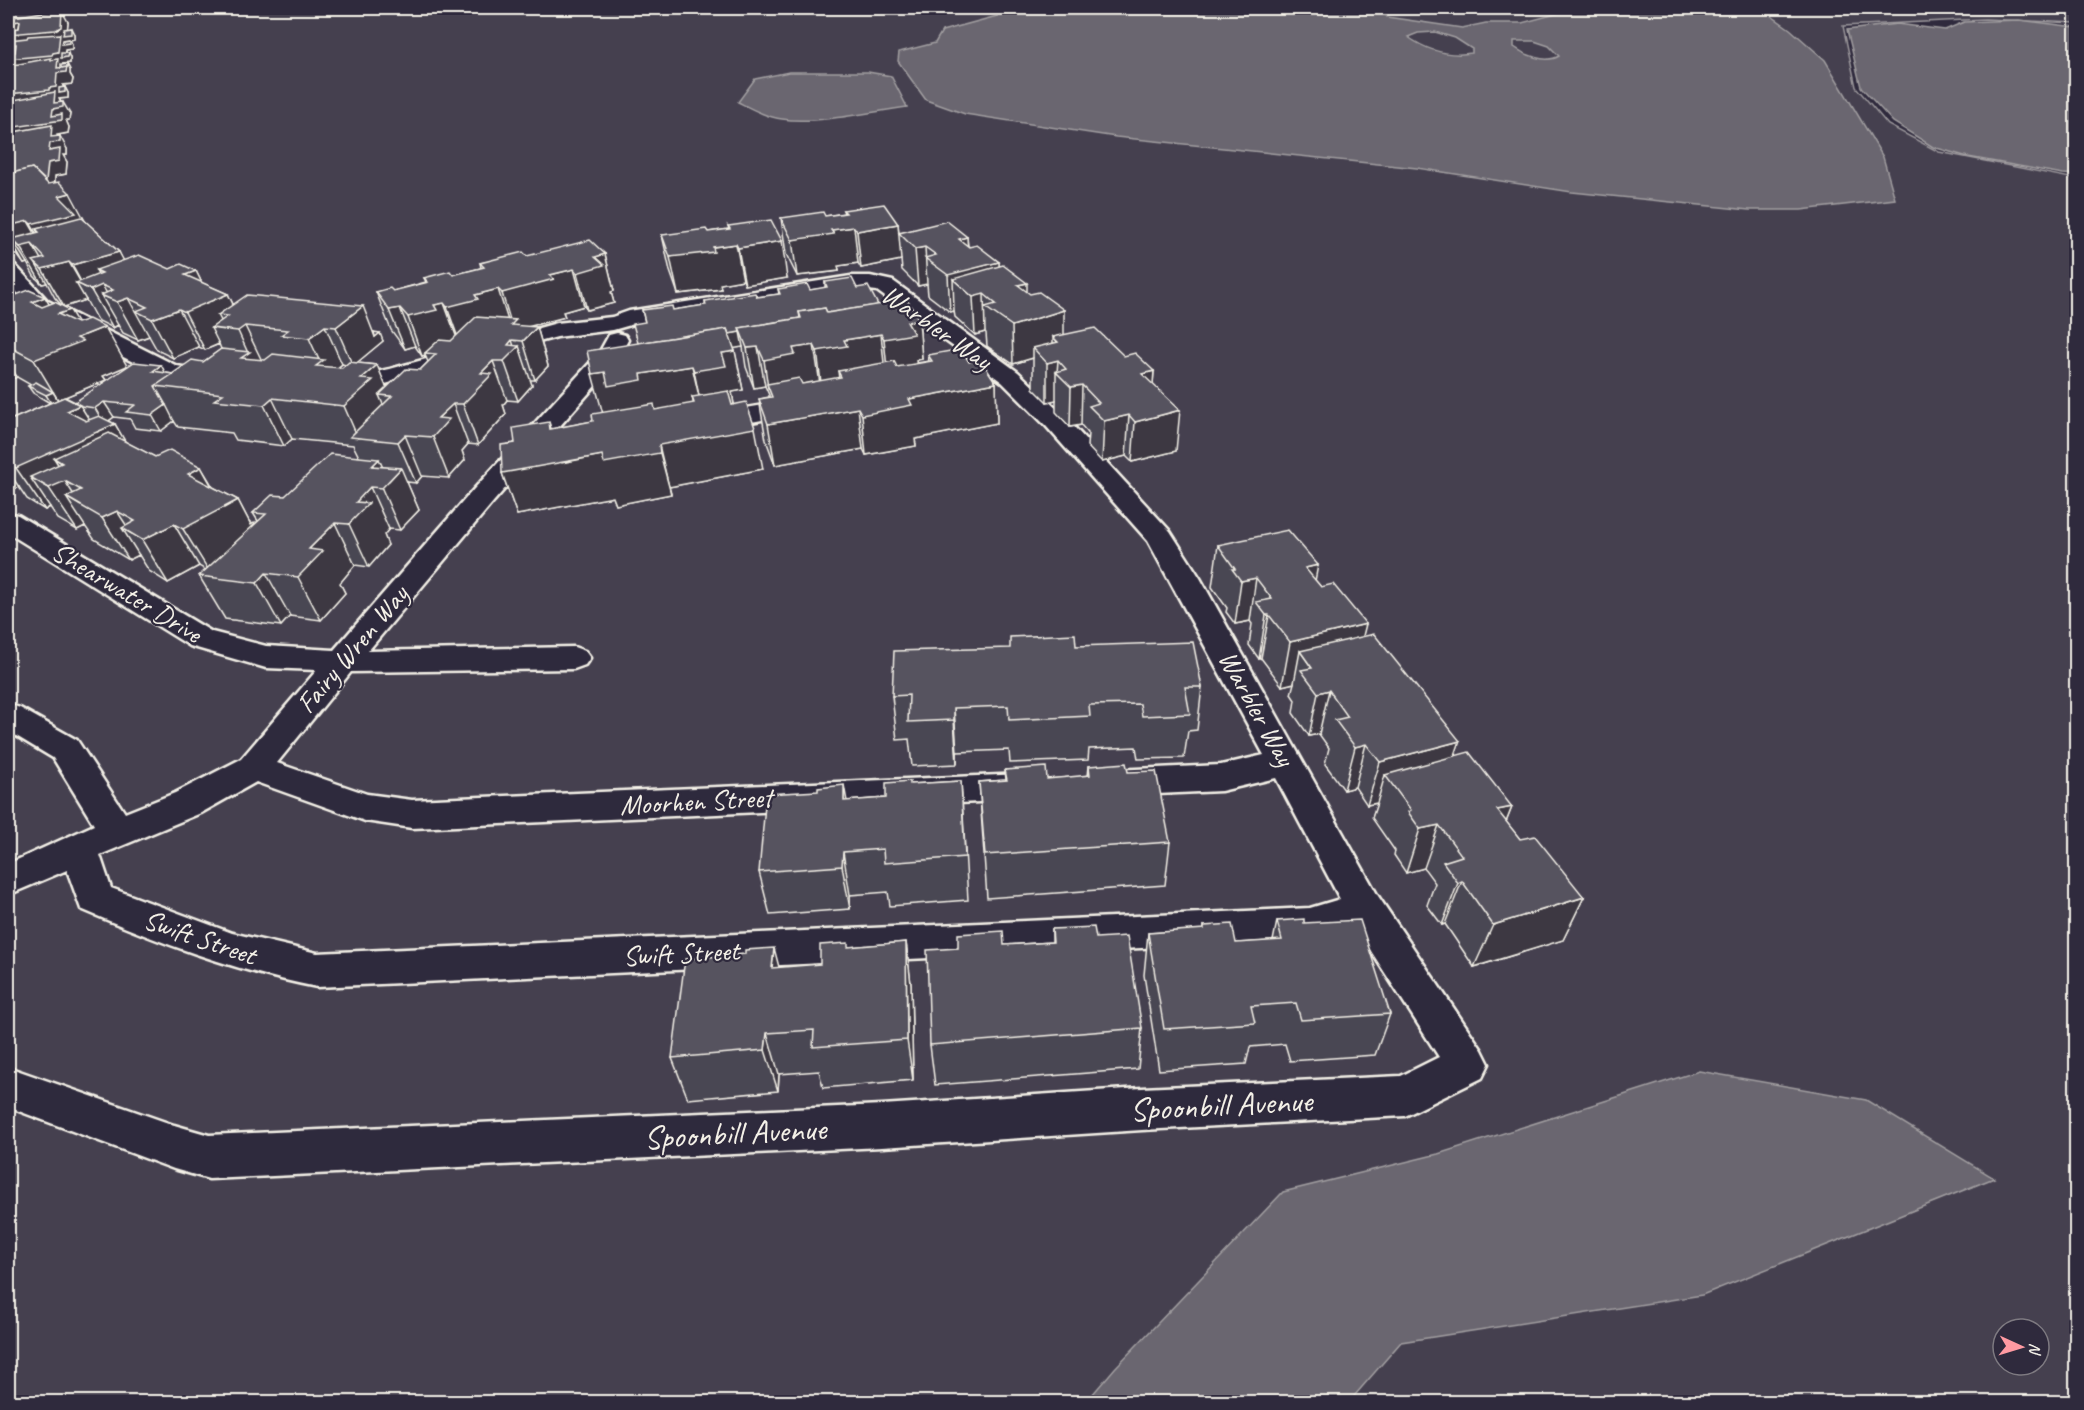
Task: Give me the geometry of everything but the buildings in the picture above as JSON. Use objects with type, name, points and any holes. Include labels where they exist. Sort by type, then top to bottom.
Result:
[{"type":"street","points":[[8,269],[40,306],[154,365],[171,372],[234,380]]},
{"type":"street","name":"Warbler Way","points":[[313,387],[357,384],[558,330],[619,323],[629,318],[851,282],[870,282],[885,286],[1010,377],[1055,421],[1160,537],[1185,578],[1364,907],[1467,1064]]},
{"type":"street","name":"Fairy Wren Way","points":[[8,880],[117,831],[188,803],[253,768],[528,445],[609,356],[617,342],[619,323]]},
{"type":"street","points":[[965,376],[999,370]]},
{"type":"street","points":[[678,428],[827,401]]},
{"type":"street","points":[[528,445],[558,447]]},
{"type":"street","name":"Shearwater Drive","points":[[8,521],[201,639],[266,657],[370,662],[574,658]]},
{"type":"street","points":[[8,716],[64,749],[117,831]]},
{"type":"street","name":"Moorhen Street","points":[[253,768],[364,807],[412,814],[1221,778],[1287,764]]},
{"type":"street","name":"Swift Street","points":[[79,848],[95,898],[152,922],[282,964],[317,970],[1310,924],[1364,907]]},
{"type":"street","name":"Spoonbill Avenue","points":[[8,1087],[174,1147],[209,1157],[859,1128],[1142,1109],[1405,1096],[1467,1064]]},
{"type":"shaded area","points":[[8,8],[2076,8],[2076,23],[1985,19],[1843,26],[1856,87],[1888,125],[1939,152],[2076,179],[2076,1402],[8,1402]]},
{"type":"shaded area","points":[[991,8],[1382,8],[1387,17],[1462,28],[1486,23],[1522,23],[1578,8],[1760,8],[1790,29],[1825,60],[1883,157],[1895,199],[1801,210],[1749,210],[1572,192],[1417,168],[1116,137],[965,114],[926,100],[898,61],[899,52],[935,43],[942,31],[997,16]],"holes":[[[1435,32],[1455,38],[1472,49],[1472,53],[1439,52],[1408,37],[1418,33]],[[1514,41],[1534,41],[1549,46],[1559,56],[1542,59],[1514,47]]]},
{"type":"shaded area","points":[[2019,20],[2076,27],[2076,175],[1968,157],[1933,147],[1893,122],[1861,87],[1847,30],[1897,24],[1945,30],[1964,22]]},
{"type":"shaded area","points":[[789,72],[868,72],[891,76],[907,107],[827,119],[796,120],[770,116],[738,102],[755,79]]},
{"type":"shaded area","points":[[1699,1071],[1866,1100],[1994,1178],[1702,1295],[1401,1342],[1349,1402],[1086,1402],[1115,1368],[1283,1192],[1438,1154]]}]
